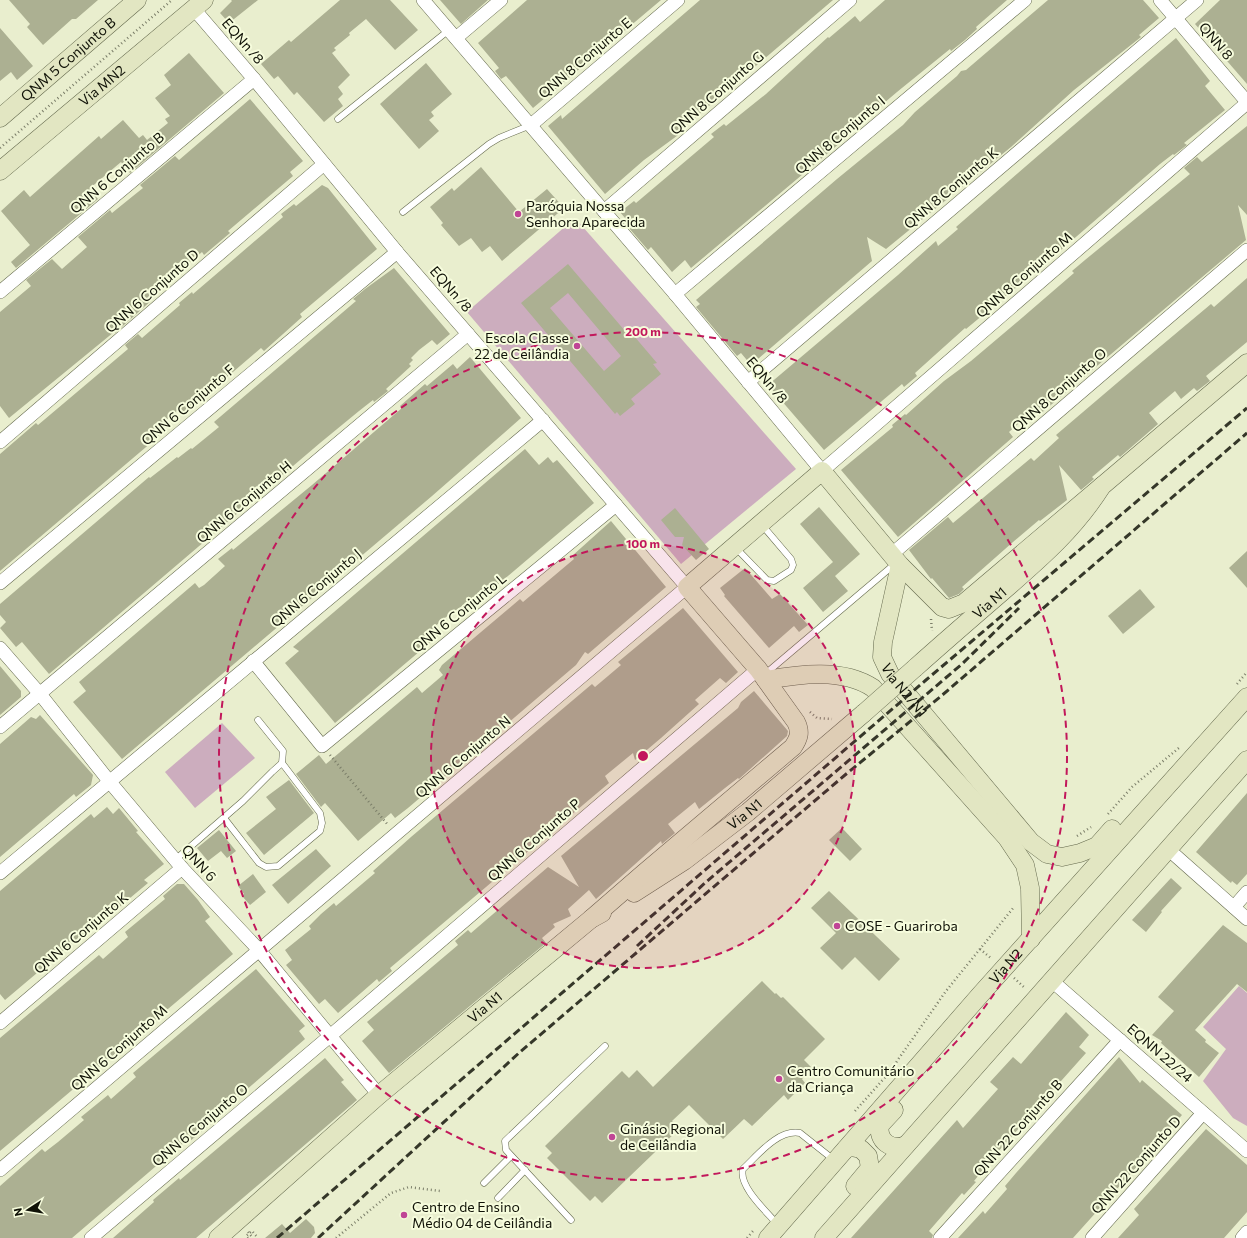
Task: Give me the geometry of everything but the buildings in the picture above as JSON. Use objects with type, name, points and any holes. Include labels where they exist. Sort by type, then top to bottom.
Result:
[{"type":"main road","name":"QNM 5 Conjunto B","points":[[0,118],[137,0]]},
{"type":"main road","name":"Via MN2","points":[[0,171],[199,4]]},
{"type":"main road","points":[[0,131],[45,94],[70,59]]},
{"type":"main road","name":"Via N1","points":[[218,1238],[379,1095],[591,919],[684,861],[748,812],[864,713],[1044,555],[1068,532],[1088,507],[1102,486],[1247,363]]},
{"type":"main road","points":[[591,919],[644,872],[793,747],[798,740],[800,730],[796,722],[762,675],[687,587],[822,471],[897,560],[942,607],[949,609],[964,603],[1102,486]]},
{"type":"main road","name":"Via N2/N1","points":[[897,560],[883,642],[882,657],[890,674],[1031,842],[1047,854],[1062,857],[1080,853],[1097,846],[1155,783],[1190,760]]},
{"type":"main road","points":[[762,675],[844,676],[862,680],[873,688],[1007,838],[1025,865],[1030,888],[1031,939]]},
{"type":"main road","name":"Via N2","points":[[772,1226],[840,1155],[980,995],[1190,760],[1242,690]]},
{"type":"main road","points":[[824,1238],[1247,760]]},
{"type":"main road","points":[[906,1146],[895,1148],[884,1142],[880,1134],[880,1125],[938,1063],[980,995]]},
{"type":"main road","points":[[810,1238],[870,1168],[870,1160],[865,1152],[856,1147],[840,1155]]},
{"type":"street","name":"EQNn /8","points":[[423,0],[675,294],[822,471]]},
{"type":"street","points":[[453,34],[501,0]]},
{"type":"street","name":"QNN 8 Conjunto E","points":[[531,125],[678,0]]},
{"type":"street","name":"QNN 8 Conjunto G","points":[[604,211],[850,0]]},
{"type":"street","name":"QNN 8 Conjunto I","points":[[675,294],[1025,0]]},
{"type":"street","name":"QNN 8","points":[[1160,0],[1247,103]]},
{"type":"street","name":"QNN 8 Conjunto K","points":[[748,382],[1197,0]]},
{"type":"street","name":"EQNn /8","points":[[199,4],[254,79],[397,252],[687,587]]},
{"type":"street","name":"QNN 6 Conjunto B","points":[[0,292],[254,79]]},
{"type":"street","name":"QNN 8 Conjunto M","points":[[822,471],[1247,103]]},
{"type":"street","name":"QNN 6 Conjunto D","points":[[0,442],[324,164]]},
{"type":"street","name":"QNN 8 Conjunto O","points":[[897,560],[1247,250]]},
{"type":"street","name":"QNN 6 Conjunto F","points":[[0,583],[397,252]]},
{"type":"street","name":"QNN 6 Conjunto H","points":[[0,727],[468,334]]},
{"type":"street","name":"QNN 6 Conjunto J","points":[[0,873],[543,420]]},
{"type":"street","name":"QNN 6 Conjunto L","points":[[322,746],[616,505]]},
{"type":"street","name":"QNN 6 Conjunto N","points":[[258,949],[687,587]]},
{"type":"street","name":"QNN 6","points":[[0,648],[40,694],[109,781],[179,864],[258,949],[379,1095]]},
{"type":"street","points":[[253,661],[322,746]]},
{"type":"street","name":"QNN 6 Conjunto P","points":[[330,1036],[762,675]]},
{"type":"street","points":[[1168,849],[1247,918]]},
{"type":"street","name":"QNN 6 Conjunto K","points":[[0,1023],[179,864]]},
{"type":"street","points":[[1234,907],[1247,892]]},
{"type":"street","name":"QNN 6 Conjunto M","points":[[0,1170],[258,949]]},
{"type":"street","name":"EQNN 22/24","points":[[1051,980],[1247,1151]]},
{"type":"street","name":"QNN 6 Conjunto O","points":[[91,1238],[330,1036]]},
{"type":"street","name":"QNN 22 Conjunto B","points":[[940,1238],[1120,1040]]},
{"type":"street","name":"QNN 22 Conjunto D","points":[[1092,1238],[1203,1113]]},
{"type":"street","points":[[1242,1238],[1247,1232]]},
{"type":"lane","points":[[338,119],[453,34]]},
{"type":"lane","points":[[403,212],[489,144],[499,138],[531,125]]},
{"type":"lane","points":[[734,546],[767,580],[774,581],[791,570],[793,565],[791,559],[761,523]]},
{"type":"lane","points":[[762,675],[897,560]]},
{"type":"lane","points":[[179,864],[282,762],[283,751],[258,720]]},
{"type":"lane","points":[[224,818],[259,863],[266,867],[278,866],[320,831],[322,823],[320,813],[282,762]]},
{"type":"lane","points":[[571,1220],[511,1156],[504,1146],[505,1141],[605,1046]]},
{"type":"lane","points":[[772,1226],[745,1185],[741,1174],[742,1169],[778,1138],[788,1133],[800,1133],[840,1155]]},
{"type":"lane","points":[[484,1183],[511,1156]]},
{"type":"lane","points":[[498,1198],[525,1170]]},
{"type":"path","points":[[0,148],[172,0]]},
{"type":"path","points":[[930,618],[932,633]]},
{"type":"path","points":[[1242,690],[1247,672]]},
{"type":"path","points":[[807,709],[817,718],[836,718]]},
{"type":"path","points":[[1108,815],[1132,788],[1183,743]]},
{"type":"path","points":[[322,746],[396,834]]},
{"type":"path","points":[[1074,838],[1097,824]]},
{"type":"path","points":[[852,1115],[888,1074],[946,991],[1015,906]]},
{"type":"path","points":[[336,1238],[391,1192],[409,1187],[440,1190]]},
{"type":"path","points":[[747,1238],[772,1226]]},
{"type":"path","points":[[253,1238],[250,1232],[258,1238]]},
{"type":"shaded area","points":[[575,218],[796,469],[681,564],[467,312]]},
{"type":"shaded area","points":[[222,723],[255,758],[195,808],[165,772]]},
{"type":"shaded area","points":[[1239,986],[1247,993],[1247,1126],[1233,1118],[1203,1081],[1226,1049],[1203,1027]]},
{"type":"railway","points":[[277,1238],[926,680],[1247,408]]},
{"type":"railway","points":[[318,1238],[520,1052],[845,775],[940,697],[1247,433]]},
{"type":"railway","points":[[637,946],[706,882],[962,664],[1019,608]]},
{"type":"place","name":"Paróquia Nossa Senhora Aparecida","points":[[518,214]]},
{"type":"place","name":"Escola Classe 22 de Ceilândia","points":[[577,346]]},
{"type":"place","name":"COSE - Guariroba","points":[[837,926]]},
{"type":"place","name":"Centro Comunitário da Criança","points":[[779,1079]]},
{"type":"place","name":"Ginásio Regional de Ceilândia","points":[[612,1137]]},
{"type":"place","name":"Centro de Ensino Médio 04 de Ceilândia","points":[[404,1215]]}]
